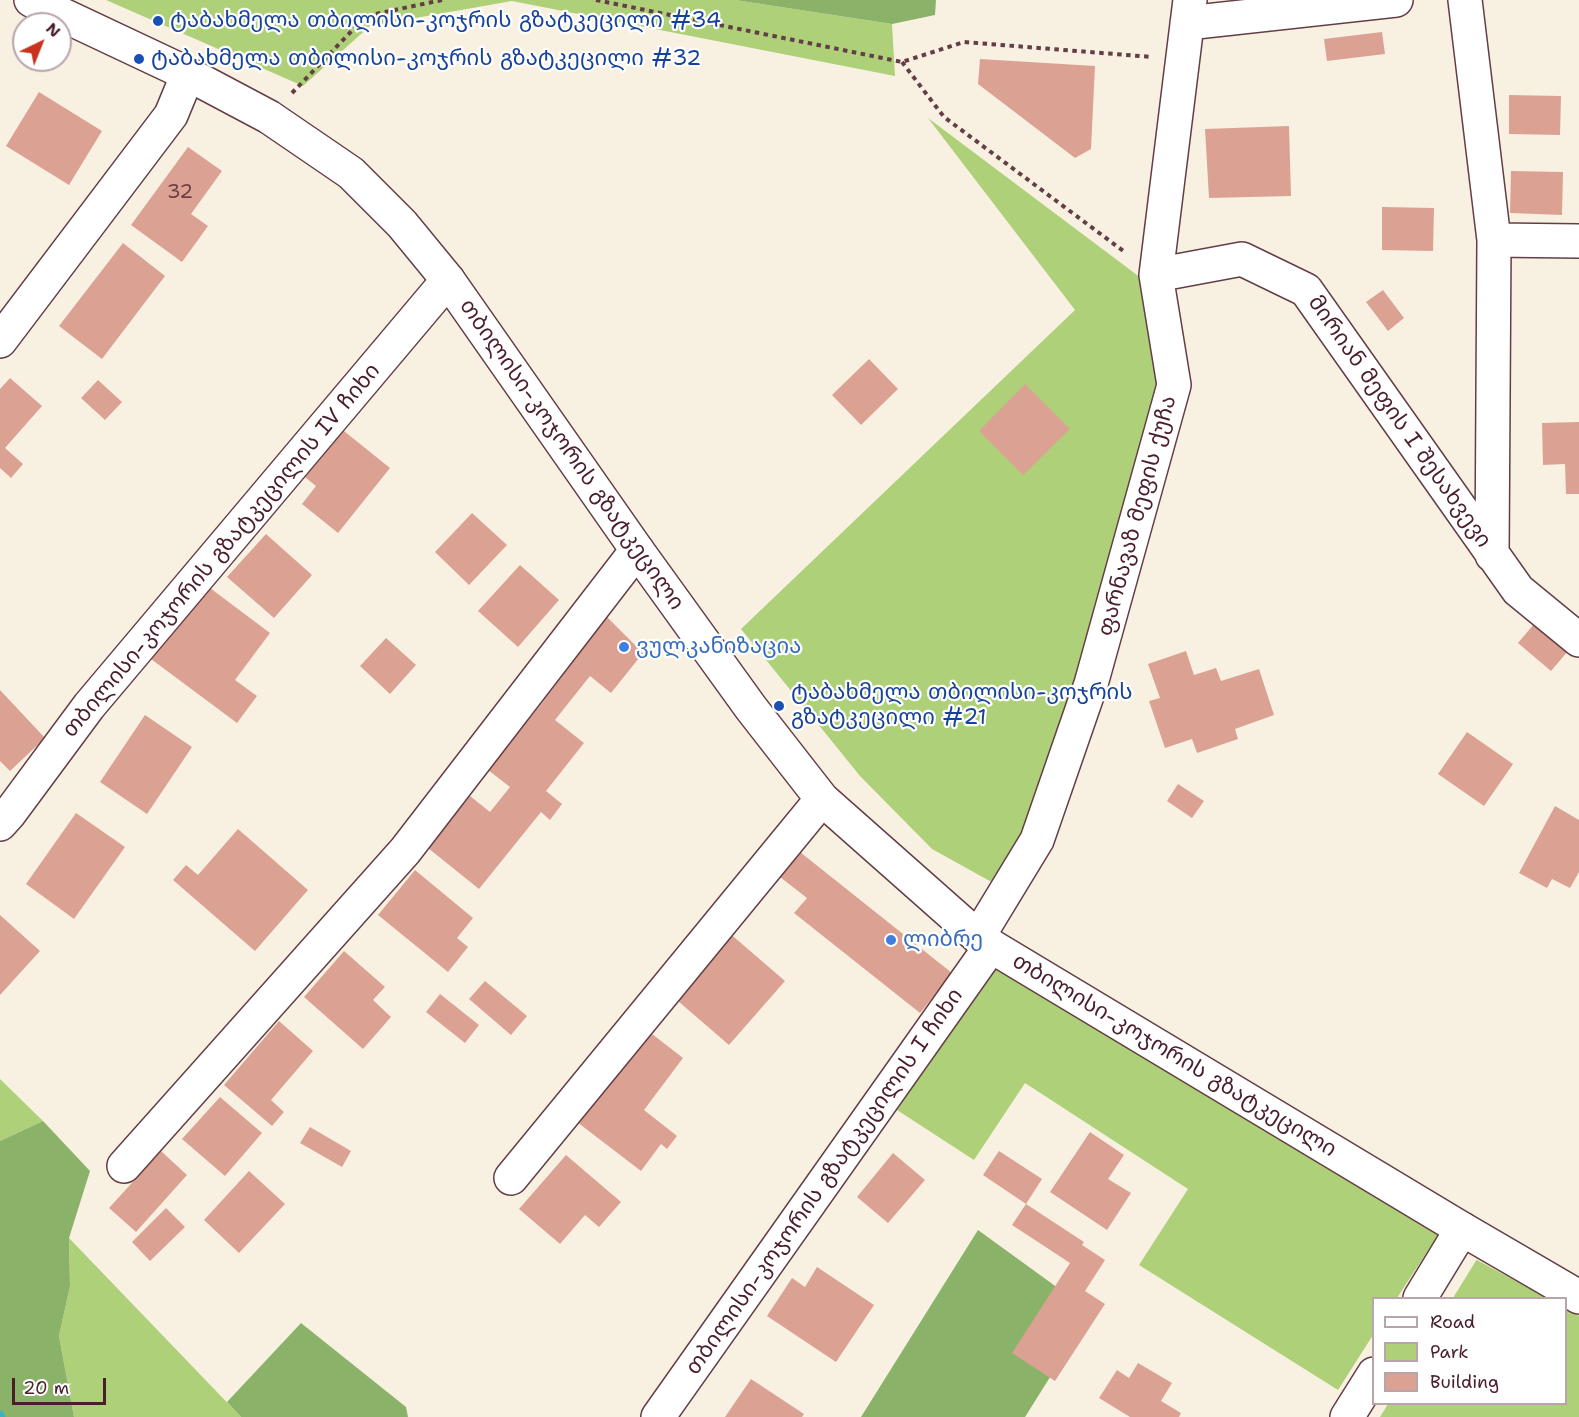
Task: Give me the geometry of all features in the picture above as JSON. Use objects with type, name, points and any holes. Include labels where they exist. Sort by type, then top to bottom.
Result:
[{"type":"street","name":"თბილისი-კოჯორის გზატკეცილი","points":[[31,0],[188,74],[269,117],[351,173],[402,224],[448,280],[637,550],[751,708],[822,800],[985,942],[1462,1229],[1579,1296]]},
{"type":"street","points":[[1189,11],[1396,0]]},
{"type":"street","points":[[1465,0],[1494,240],[1492,555]]},
{"type":"street","name":"ფარნავაზ მეფის ქუჩა","points":[[985,942],[1037,840],[1092,684],[1174,385],[1156,275],[1189,11]]},
{"type":"street","points":[[0,341],[171,115],[188,74]]},
{"type":"street","points":[[1494,240],[1579,241]]},
{"type":"street","name":"მირიან მეფის I შესახვევი","points":[[1156,275],[1242,259],[1306,290],[1518,590],[1579,640]]},
{"type":"street","name":"თბილისი-კოჯორის გზატკეცილის IV ჩიხი","points":[[0,824],[89,706],[448,280]]},
{"type":"street","points":[[124,1166],[405,851],[637,550]]},
{"type":"street","points":[[511,1178],[822,800]]},
{"type":"street","name":"თბილისი-კოჯორის გზატკეცილის I ჩიხი","points":[[658,1417],[985,942]]},
{"type":"street","points":[[1421,1297],[1462,1229]]},
{"type":"street","points":[[1347,1417],[1372,1377]]},
{"type":"path","points":[[269,117],[366,16],[442,0]]},
{"type":"path","points":[[596,0],[902,62],[964,42],[1183,59]]},
{"type":"path","points":[[902,62],[944,117],[1156,275]]},
{"type":"green space","points":[[106,0],[735,0],[892,24],[895,76],[512,1],[370,26],[303,86]]},
{"type":"green space","points":[[735,0],[936,0],[935,15],[892,24]]},
{"type":"green space","points":[[928,118],[1149,284],[1161,387],[1034,836],[997,885],[932,849],[860,776],[741,629],[1075,310]]},
{"type":"green space","points":[[995,964],[1438,1235],[1398,1297],[1372,1297],[1372,1337],[1338,1390],[1139,1265],[1188,1189],[1025,1083],[974,1160],[897,1110]]},
{"type":"green space","points":[[0,1079],[43,1121],[0,1141]]},
{"type":"green space","points":[[43,1121],[90,1171],[69,1238],[70,1286],[59,1336],[74,1417],[0,1417],[0,1141]]},
{"type":"green space","points":[[978,1230],[1091,1312],[1025,1417],[861,1417]]},
{"type":"green space","points":[[69,1238],[241,1417],[74,1417],[59,1336],[70,1286]]},
{"type":"green space","points":[[1477,1259],[1545,1297],[1454,1297]]},
{"type":"green space","points":[[1567,1310],[1579,1316],[1579,1417],[1380,1417],[1387,1405],[1567,1405]]},
{"type":"green space","points":[[301,1323],[406,1407],[408,1417],[241,1417],[227,1402]]},
{"type":"building","points":[[1382,32],[1385,54],[1327,61],[1324,39]]},
{"type":"building","points":[[980,59],[1095,66],[1091,149],[1075,158],[978,84]]},
{"type":"building","points":[[39,92],[102,131],[69,185],[6,146]]},
{"type":"building","points":[[1509,95],[1561,96],[1560,135],[1509,134]]},
{"type":"building","points":[[1289,126],[1291,196],[1209,198],[1205,129]]},
{"type":"building","points":[[188,147],[222,171],[191,214],[208,226],[182,262],[131,225]]},
{"type":"building","points":[[1511,171],[1563,172],[1562,215],[1510,213]]},
{"type":"building","points":[[1382,207],[1434,208],[1433,251],[1382,250]]},
{"type":"building","points":[[123,243],[165,276],[102,359],[59,326]]},
{"type":"building","points":[[1383,290],[1404,318],[1388,331],[1366,302]]},
{"type":"building","points":[[869,359],[898,389],[861,425],[832,395]]},
{"type":"building","points":[[10,378],[42,406],[5,448],[23,464],[11,478],[0,468],[0,389]]},
{"type":"building","points":[[98,380],[122,402],[105,420],[81,398]]},
{"type":"building","points":[[1025,384],[1070,429],[1023,475],[979,431]]},
{"type":"building","points":[[1579,422],[1579,494],[1566,494],[1565,464],[1543,465],[1542,423]]},
{"type":"building","points":[[334,423],[390,468],[338,533],[302,504],[316,486],[296,470]]},
{"type":"building","points":[[472,513],[507,545],[469,585],[435,552]]},
{"type":"building","points":[[266,534],[312,575],[274,618],[227,577]]},
{"type":"building","points":[[520,565],[559,600],[518,647],[478,611]]},
{"type":"building","points":[[202,582],[270,633],[235,680],[257,696],[237,723],[147,656]]},
{"type":"building","points":[[607,617],[643,653],[611,693],[590,676],[555,720],[584,743],[546,791],[562,804],[550,820],[541,812],[479,889],[428,848],[470,796],[490,812],[510,787],[488,770]]},
{"type":"building","points":[[1534,624],[1568,651],[1551,671],[1518,643]]},
{"type":"building","points":[[386,638],[416,665],[390,694],[360,666]]},
{"type":"building","points":[[1186,651],[1194,675],[1216,668],[1221,681],[1259,669],[1274,715],[1235,729],[1238,739],[1197,753],[1192,739],[1165,748],[1149,701],[1160,698],[1148,664]]},
{"type":"building","points":[[0,690],[45,738],[10,771],[0,761]]},
{"type":"building","points":[[145,715],[192,747],[147,814],[100,782]]},
{"type":"building","points":[[1467,732],[1513,764],[1484,806],[1438,774]]},
{"type":"building","points":[[1178,784],[1204,801],[1192,818],[1167,801]]},
{"type":"building","points":[[1555,806],[1579,820],[1579,872],[1570,888],[1552,879],[1547,888],[1519,873]]},
{"type":"building","points":[[76,813],[125,847],[74,919],[26,884]]},
{"type":"building","points":[[238,829],[308,890],[255,951],[173,880],[186,865],[198,875]]},
{"type":"building","points":[[800,852],[952,973],[920,1013],[794,913],[807,898],[780,877]]},
{"type":"building","points":[[415,870],[473,918],[457,938],[468,947],[448,972],[378,915]]},
{"type":"building","points":[[0,915],[40,951],[0,995]]},
{"type":"building","points":[[727,931],[785,981],[729,1045],[671,995]]},
{"type":"building","points":[[344,951],[385,987],[373,1000],[391,1017],[363,1049],[304,997]]},
{"type":"building","points":[[485,981],[527,1016],[511,1035],[469,999]]},
{"type":"building","points":[[440,994],[479,1025],[465,1043],[426,1012]]},
{"type":"building","points":[[279,1021],[313,1051],[271,1100],[284,1112],[272,1126],[224,1085]]},
{"type":"building","points":[[647,1030],[683,1058],[644,1110],[677,1136],[667,1149],[661,1144],[641,1171],[577,1122]]},
{"type":"building","points":[[220,1097],[262,1133],[225,1176],[182,1139]]},
{"type":"building","points":[[310,1127],[351,1151],[342,1167],[300,1143]]},
{"type":"building","points":[[1090,1132],[1124,1155],[1108,1179],[1131,1193],[1107,1230],[1050,1192]]},
{"type":"building","points":[[161,1151],[187,1175],[136,1232],[109,1208]]},
{"type":"building","points":[[999,1151],[1042,1179],[1026,1204],[983,1175]]},
{"type":"building","points":[[893,1153],[925,1180],[888,1223],[857,1197]]},
{"type":"building","points":[[566,1155],[621,1202],[599,1227],[585,1215],[560,1244],[519,1209]]},
{"type":"building","points":[[249,1171],[285,1204],[239,1253],[204,1220]]},
{"type":"building","points":[[1026,1204],[1084,1242],[1082,1245],[1105,1260],[1085,1291],[1105,1304],[1055,1381],[1012,1353],[1070,1263],[1012,1225]]},
{"type":"building","points":[[166,1208],[185,1227],[150,1261],[132,1242]]},
{"type":"building","points":[[817,1267],[874,1305],[836,1362],[767,1316],[792,1278],[805,1287]]},
{"type":"building","points":[[1138,1363],[1172,1383],[1161,1401],[1181,1413],[1179,1417],[1130,1417],[1099,1398],[1117,1370],[1129,1378]]},
{"type":"building","points":[[751,1379],[804,1414],[802,1417],[725,1417]]},
{"type":"place","name":"ტაბახმელა თბილისი-კოჯრის გზატკეცილი #34","points":[[158,21]]},
{"type":"place","name":"ტაბახმელა თბილისი-კოჯრის გზატკეცილი #32","points":[[139,59]]},
{"type":"place","name":"ვულკანიზაცია","points":[[624,647]]},
{"type":"place","name":"ტაბახმელა თბილისი-კოჯრის გზატკეცილი #21","points":[[779,706]]},
{"type":"place","name":"ლიბრე","points":[[891,940]]}]
